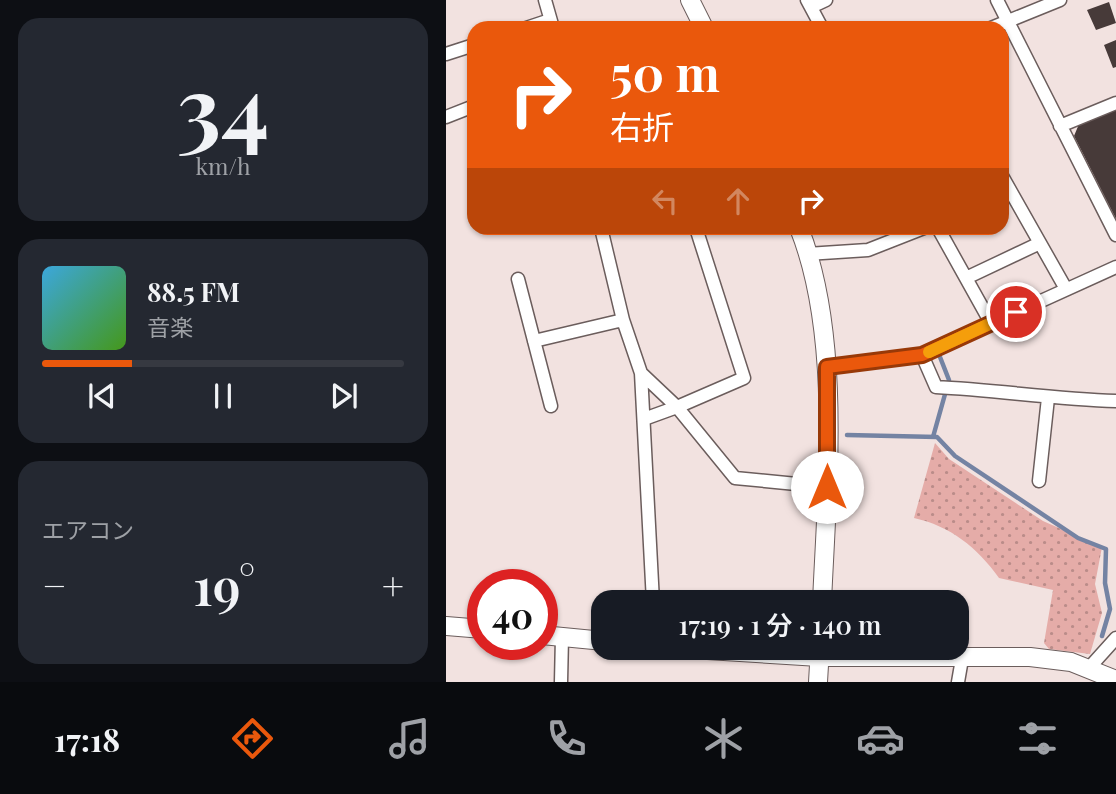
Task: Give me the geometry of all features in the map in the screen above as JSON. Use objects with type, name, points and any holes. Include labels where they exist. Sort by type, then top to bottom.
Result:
[{"type":"street","points":[[545,0],[551,21]]},
{"type":"street","points":[[690,0],[700,21]]},
{"type":"street","points":[[818,21],[809,4],[826,0]]},
{"type":"street","points":[[997,0],[1008,21]]},
{"type":"street","points":[[1009,22],[1060,0]]},
{"type":"street","points":[[1009,24],[1116,235]]},
{"type":"street","points":[[446,54],[467,47]]},
{"type":"street","points":[[1060,126],[1116,103]]},
{"type":"street","points":[[446,117],[467,109]]},
{"type":"street","points":[[1009,188],[1066,289]]},
{"type":"street","points":[[603,235],[623,320],[641,373],[652,590]]},
{"type":"street","points":[[644,419],[744,378],[698,235]]},
{"type":"street","points":[[801,235],[818,296],[827,367],[827,487],[823,590]]},
{"type":"street","points":[[807,254],[868,250],[906,235]]},
{"type":"street","points":[[942,235],[991,323]]},
{"type":"street","points":[[966,278],[1040,243]]},
{"type":"street","points":[[827,367],[922,355],[1116,267]]},
{"type":"street","points":[[518,279],[551,406]]},
{"type":"street","points":[[534,341],[623,320]]},
{"type":"street","points":[[922,355],[936,387],[1049,398],[1116,401]]},
{"type":"street","points":[[641,373],[677,407],[735,478],[827,487]]},
{"type":"street","points":[[1039,481],[1049,398]]},
{"type":"street","points":[[446,625],[467,627]]},
{"type":"street","points":[[558,637],[591,640]]},
{"type":"street","points":[[561,682],[562,637]]},
{"type":"street","points":[[1089,668],[1116,638]]},
{"type":"street","points":[[969,659],[1030,657],[1071,662],[1109,679]]},
{"type":"street","points":[[818,682],[819,660]]},
{"type":"street","points":[[958,682],[962,660]]},
{"type":"shaded area","points":[[935,443],[949,459],[1043,521],[1102,547],[1095,584],[1102,613],[1090,654],[1049,649],[1044,643],[1053,590],[999,578],[982,557],[962,539],[939,526],[914,518]]},
{"type":"building","points":[[1109,2],[1116,23],[1096,30],[1087,10]]},
{"type":"building","points":[[1116,40],[1116,67],[1113,68],[1104,45]]},
{"type":"building","points":[[1116,109],[1116,219],[1074,136],[1079,124]]},
{"type":"waterway","points":[[933,437],[949,380],[940,357]]},
{"type":"waterway","points":[[847,435],[937,437],[955,456],[1078,538],[1106,549],[1105,583],[1110,609],[1102,636]]},
{"type":"slow traffic","points":[[929,352],[987,325]]},
{"type":"route","points":[[827,487],[827,367],[922,355],[1016,312]]}]
